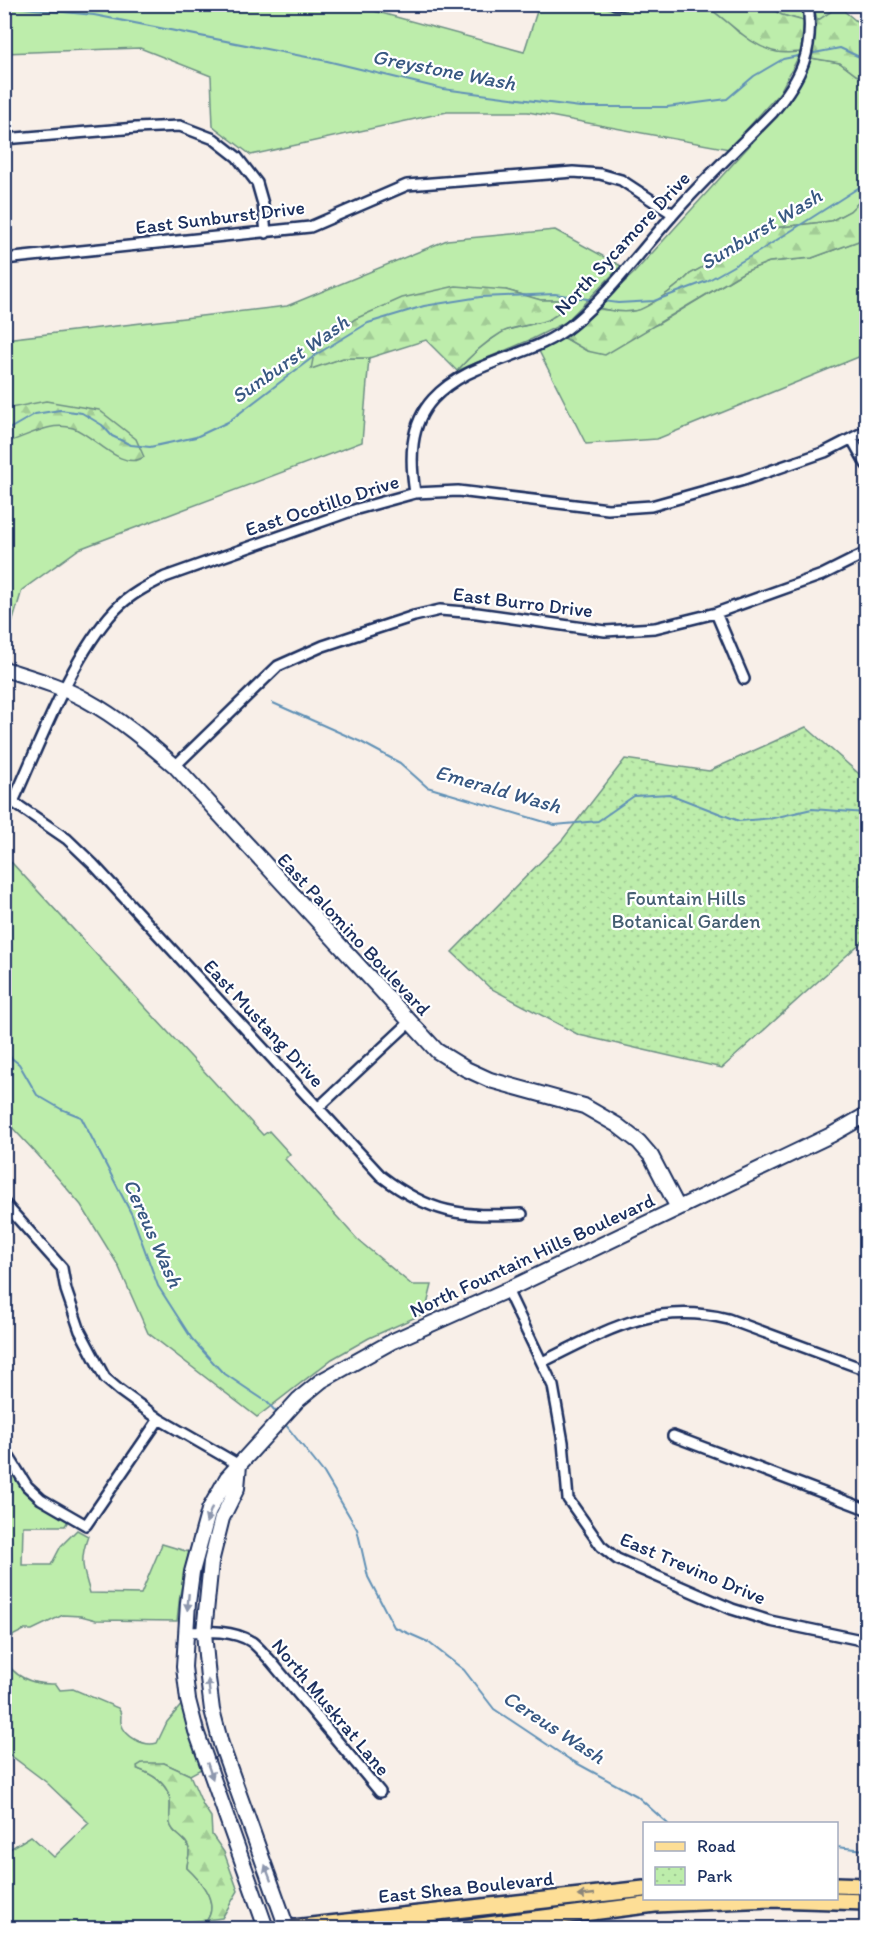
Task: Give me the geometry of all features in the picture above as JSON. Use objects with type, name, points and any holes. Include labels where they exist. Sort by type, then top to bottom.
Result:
[{"type":"main road","name":"East Palomino Boulevard","points":[[4,669],[86,700],[139,735],[175,766],[437,1052],[490,1080],[584,1106],[617,1125],[639,1142],[651,1156],[678,1208]]},
{"type":"main road","name":"North Fountain Hills Boulevard","points":[[266,1929],[196,1731],[188,1700],[184,1667],[192,1572],[209,1510],[227,1478],[298,1400],[321,1381],[393,1341],[507,1290],[831,1135],[867,1115]]},
{"type":"main road","points":[[239,1466],[237,1488],[222,1518],[211,1562],[204,1632],[212,1710],[228,1763],[287,1929]]},
{"type":"main road","points":[[838,1885],[867,1886]]},
{"type":"main road","name":"East Shea Boulevard","points":[[293,1929],[643,1889]]},
{"type":"main road","name":"East Shea Boulevard","points":[[464,1929],[665,1903],[744,1900]]},
{"type":"main road","name":"East Shea Boulevard","points":[[803,1900],[867,1902]]},
{"type":"street","points":[[615,4],[623,4]]},
{"type":"street","name":"North Sycamore Drive","points":[[415,493],[411,455],[422,413],[433,399],[451,382],[467,373],[539,344],[572,325],[625,270],[673,214],[773,112],[799,77],[806,60],[809,42],[808,4]]},
{"type":"street","points":[[4,139],[180,126],[214,139],[237,157],[257,183],[263,204],[266,233]]},
{"type":"street","name":"East Sunburst Drive","points":[[4,259],[310,227],[407,185],[573,172],[600,174],[621,180],[673,214]]},
{"type":"street","name":"East Ocotillo Drive","points":[[9,801],[93,637],[116,608],[138,590],[165,577],[357,509],[415,493],[458,491],[608,509],[643,507],[744,480],[825,452],[867,431]]},
{"type":"street","points":[[852,439],[867,464]]},
{"type":"street","name":"East Burro Drive","points":[[175,766],[278,666],[323,646],[414,616],[440,610],[605,631],[655,628],[716,613],[822,575],[867,553]]},
{"type":"street","points":[[716,613],[744,679]]},
{"type":"street","name":"East Mustang Drive","points":[[9,801],[67,839],[93,864],[381,1176],[400,1191],[444,1211],[466,1215],[522,1215]]},
{"type":"street","points":[[318,1108],[410,1023]]},
{"type":"street","points":[[4,1203],[62,1268],[66,1290],[80,1331],[105,1378],[159,1419],[239,1466]]},
{"type":"street","name":"East Trevino Drive","points":[[507,1290],[553,1386],[563,1442],[568,1499],[601,1546],[617,1559],[732,1609],[770,1621],[867,1641]]},
{"type":"street","points":[[542,1362],[635,1319],[686,1312],[728,1318],[867,1370]]},
{"type":"street","points":[[4,1449],[27,1486],[41,1499],[86,1525],[159,1419]]},
{"type":"street","points":[[673,1436],[867,1509]]},
{"type":"street","name":"North Muskrat Lane","points":[[186,1632],[234,1635],[252,1642],[269,1659],[380,1792]]},
{"type":"green space","points":[[4,5],[352,5],[524,52],[539,5],[591,5],[611,9],[648,5],[704,5],[722,16],[738,32],[778,52],[801,52],[780,92],[729,149],[528,112],[447,112],[251,155],[213,126],[211,76],[140,48],[5,53]]},
{"type":"green space","points":[[704,5],[765,5],[782,15],[804,21],[801,52],[780,53],[767,49],[747,38]]},
{"type":"green space","points":[[765,5],[803,5],[804,21],[782,15]]},
{"type":"green space","points":[[814,5],[845,5],[844,11],[832,11],[817,21]]},
{"type":"green space","points":[[832,11],[844,11],[866,29],[866,79],[856,75],[840,63],[811,58],[817,21]]},
{"type":"green space","points":[[811,58],[840,63],[856,75],[866,79],[866,195],[850,211],[831,221],[774,228],[690,274],[664,295],[641,309],[621,312],[597,308],[634,273],[788,103]]},
{"type":"green space","points":[[866,195],[866,238],[864,239],[812,258],[769,262],[744,272],[605,355],[587,351],[563,337],[579,326],[597,308],[621,312],[641,309],[664,296],[690,274],[774,228],[831,221],[850,211]]},
{"type":"green space","points":[[555,230],[621,266],[566,322],[457,371],[474,352],[503,331],[549,320],[565,300],[540,300],[506,290],[311,368],[343,358],[369,358],[362,442],[79,549],[22,590],[5,647],[5,339],[287,306],[447,240]]},
{"type":"green space","points":[[866,238],[866,354],[657,439],[586,444],[538,349],[563,337],[587,351],[658,324],[744,272],[769,262],[812,258]]},
{"type":"green space","points":[[456,286],[506,290],[541,300],[565,300],[555,316],[501,333],[478,350],[457,371],[426,340],[369,358],[343,358],[311,369],[315,349],[355,319],[402,298]]},
{"type":"green space","points":[[46,401],[99,410],[136,439],[144,457],[126,460],[108,451],[81,432],[64,426],[47,428],[5,443],[5,409]]},
{"type":"green space","name":"Fountain Hills Botanical Garden","points":[[806,727],[866,780],[866,938],[722,1068],[579,1035],[490,988],[452,952],[563,839],[625,759],[709,771]]},
{"type":"green space","points":[[5,860],[12,863],[263,1135],[269,1131],[290,1154],[285,1159],[358,1240],[412,1285],[432,1285],[425,1313],[369,1338],[332,1359],[257,1417],[148,1333],[118,1265],[81,1205],[5,1120]]},
{"type":"green space","points":[[5,1462],[32,1496],[68,1521],[65,1526],[23,1526],[22,1565],[51,1565],[61,1546],[77,1530],[88,1536],[83,1565],[90,1593],[141,1594],[162,1544],[189,1552],[177,1621],[96,1620],[63,1615],[32,1630],[24,1630],[14,1635],[8,1642],[5,1653]]},
{"type":"green space","points":[[4,1659],[19,1676],[33,1682],[56,1684],[60,1690],[73,1689],[118,1708],[126,1733],[146,1744],[157,1743],[167,1722],[183,1703],[203,1768],[190,1775],[164,1763],[138,1769],[163,1784],[169,1794],[171,1827],[189,1849],[187,1868],[203,1885],[210,1899],[210,1913],[207,1920],[134,1928],[5,1928],[5,1852],[31,1836],[54,1857],[89,1823],[46,1782],[5,1751]]},
{"type":"green space","points":[[142,1763],[164,1763],[190,1775],[211,1817],[212,1835],[224,1852],[238,1891],[222,1918],[207,1920],[211,1906],[210,1899],[203,1885],[187,1868],[189,1849],[171,1827],[169,1794],[163,1784],[138,1769],[137,1766]]},
{"type":"waterway","name":"Greystone Wash","points":[[4,6],[94,15],[327,61],[443,89],[580,107],[667,107],[727,99],[754,76],[783,59],[803,55]]},
{"type":"waterway","name":"Greystone Wash","points":[[809,54],[840,48],[866,60]]},
{"type":"waterway","name":"Sunburst Wash","points":[[603,301],[618,303],[654,301],[707,281],[758,252],[866,183]]},
{"type":"waterway","name":"Sunburst Wash","points":[[4,432],[35,414],[60,410],[82,413],[102,425],[112,436],[131,445],[150,447],[196,437],[228,422],[317,354],[368,323],[424,306],[480,297],[555,294],[594,300]]},
{"type":"waterway","name":"Emerald Wash","points":[[273,703],[361,742],[400,763],[427,787],[555,825],[598,821],[634,796],[669,794],[739,821],[773,818],[812,809],[866,813]]},
{"type":"waterway","name":"Cereus Wash","points":[[4,1052],[19,1064],[37,1095],[81,1117],[132,1215],[158,1286],[192,1339],[222,1372],[267,1402],[278,1414]]},
{"type":"waterway","name":"Cereus Wash","points":[[285,1424],[324,1473],[357,1529],[368,1577],[394,1627],[428,1642],[464,1670],[494,1709],[569,1759],[637,1796],[666,1822]]},
{"type":"waterway","name":"Cereus Wash","points":[[838,1847],[866,1850]]}]
